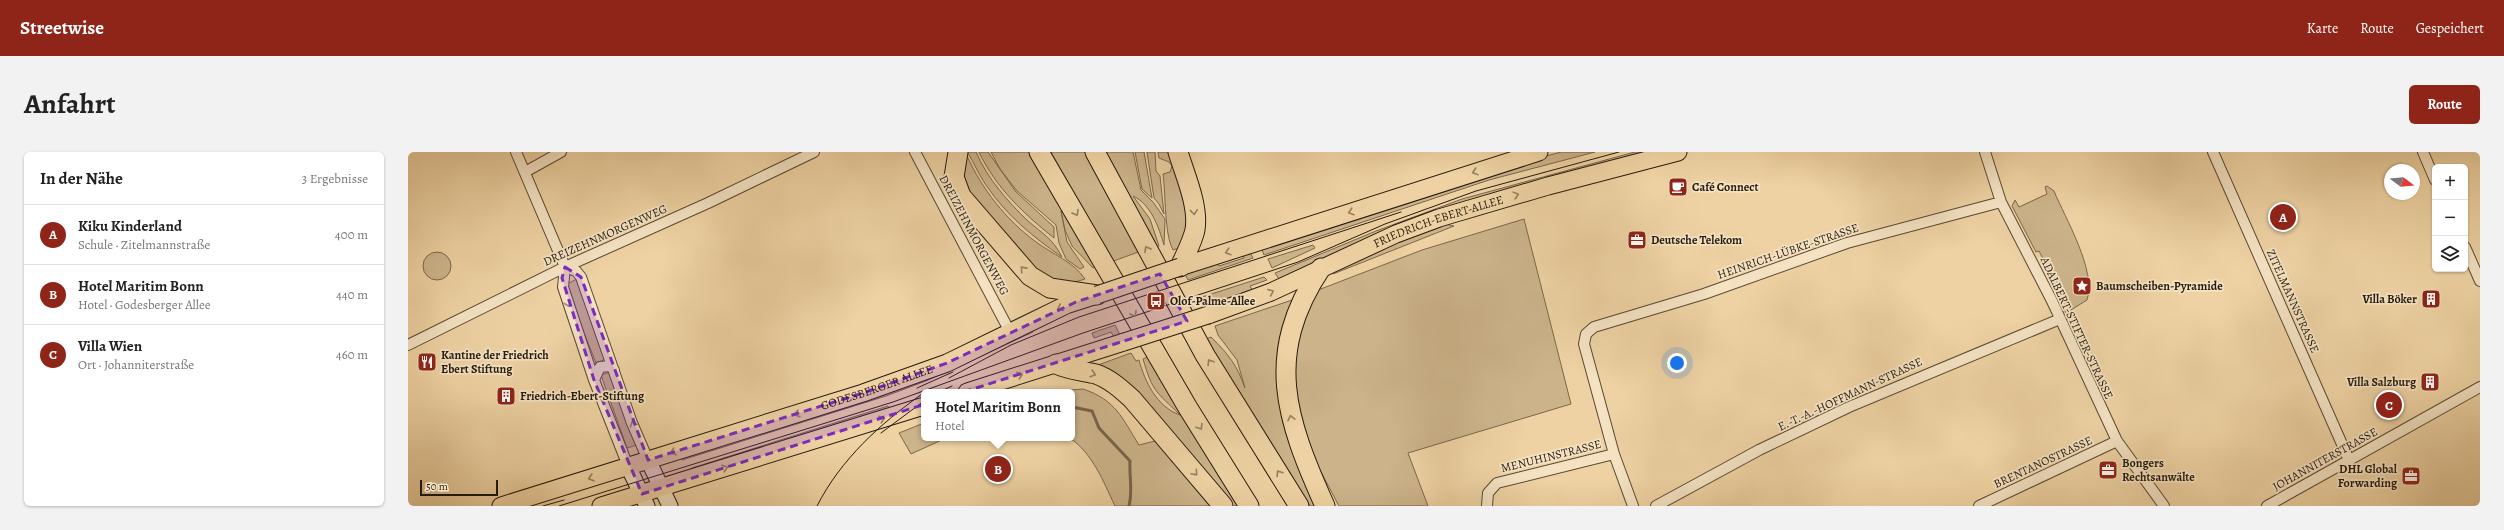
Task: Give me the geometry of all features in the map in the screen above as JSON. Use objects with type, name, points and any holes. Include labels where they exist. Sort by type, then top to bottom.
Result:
[{"type":"highway","points":[[958,152],[954,177],[961,196],[1030,276],[1050,288],[1097,295]]},
{"type":"highway","points":[[1039,152],[1059,182],[1188,408],[1249,506]]},
{"type":"highway","points":[[1045,152],[1059,182]]},
{"type":"highway","points":[[1093,152],[1206,355],[1299,506]]},
{"type":"highway","points":[[1178,152],[1193,207],[1195,228],[1192,241],[1180,267]]},
{"type":"highway","points":[[1321,268],[1303,300],[1293,326],[1289,343],[1286,378],[1290,415],[1295,435],[1325,506]]},
{"type":"highway","points":[[1056,364],[1072,371],[1097,375],[1118,385],[1132,399],[1223,506]]},
{"type":"main road","points":[[1180,267],[1507,157],[1539,152]]},
{"type":"main road","name":"FRIEDRICH-EBERT-ALLEE","points":[[1056,364],[1208,315],[1272,292],[1396,234],[1462,210],[1678,152]]},
{"type":"main road","name":"GODESBERGER ALLEE","points":[[501,506],[863,393],[947,363],[1066,305],[1180,267]]},
{"type":"main road","points":[[977,389],[1056,364]]},
{"type":"main road","points":[[601,506],[644,500],[661,487],[921,407]]},
{"type":"main road","points":[[648,460],[670,506]]},
{"type":"main road","points":[[628,466],[661,487]]},
{"type":"main road","points":[[628,466],[644,500]]},
{"type":"street","points":[[516,152],[566,266],[562,287],[594,380],[628,466]]},
{"type":"street","points":[[525,172],[561,152]]},
{"type":"street","name":"DREIZEHNMORGENWEG","points":[[408,345],[566,266],[708,203],[814,152]]},
{"type":"street","name":"DREIZEHNMORGENWEG","points":[[915,152],[1010,332]]},
{"type":"street","name":"ADALBERT-STIFTER-STRASSE","points":[[1985,152],[2001,202],[2060,319],[2117,441],[2164,506]]},
{"type":"street","name":"ZITELMANNSTRASSE","points":[[2213,152],[2349,460]]},
{"type":"street","points":[[2423,152],[2432,173]]},
{"type":"street","name":"HEINRICH-LÜBKE-STRASSE","points":[[1614,454],[1584,344],[1586,334],[1601,323],[1704,294],[1847,244],[2001,202]]},
{"type":"street","points":[[2468,254],[2480,281]]},
{"type":"street","points":[[566,266],[576,271],[581,277],[634,428],[648,460]]},
{"type":"street","name":"E.-T.-A.-HOFFMANN-STRASSE","points":[[1656,506],[1753,454],[1849,407],[2060,319]]},
{"type":"street","points":[[594,380],[600,367],[610,366],[614,370]]},
{"type":"street","name":"JOHANNITERSTRASSE","points":[[2267,506],[2480,387]]},
{"type":"street","name":"BRENTANOSTRASSE","points":[[1979,506],[2117,441]]},
{"type":"street","points":[[1614,454],[1633,506]]},
{"type":"street","name":"MENUHINSTRASSE","points":[[1487,506],[1488,493],[1497,483],[1614,454]]},
{"type":"highlighted area","points":[[565,267],[581,277],[648,460],[863,393],[947,363],[1076,302],[1160,274],[1187,321],[642,494],[594,380],[562,278]]},
{"type":"shaded area","points":[[963,152],[976,152],[986,171],[1006,198],[1020,214],[1051,241],[1062,257],[1041,242],[1011,216],[983,181],[968,153],[967,156],[980,180],[1005,214],[1036,242],[1069,263],[1085,279],[1062,286],[1042,277],[967,193],[960,160]]},
{"type":"shaded area","points":[[979,152],[988,152],[1016,192],[1054,227],[1054,238],[1032,220],[1002,189]]},
{"type":"shaded area","points":[[991,152],[1035,152],[1098,266],[1093,268],[1072,246],[1065,230],[1061,211],[1067,242],[1084,267],[1080,269],[1066,259],[1059,243],[1056,225],[1017,191],[1000,169]]},
{"type":"shaded area","points":[[1051,152],[1086,152],[1141,251],[1111,262]]},
{"type":"shaded area","points":[[1100,152],[1133,152],[1141,190],[1153,202],[1165,219],[1164,245],[1160,231],[1153,217],[1145,205],[1133,196],[1150,219],[1159,246],[1153,248]]},
{"type":"shaded area","points":[[1135,152],[1144,152],[1152,198],[1142,189]]},
{"type":"shaded area","points":[[1147,152],[1155,152],[1156,171],[1160,176],[1164,214],[1154,198]]},
{"type":"shaded area","points":[[1158,152],[1173,152],[1188,220],[1183,247],[1173,250],[1168,234],[1163,174],[1170,172],[1172,166],[1169,162],[1159,158]]},
{"type":"shaded area","points":[[1561,152],[1595,152],[1489,180],[1264,255],[1261,247],[1487,172]]},
{"type":"shaded area","points":[[1635,152],[1655,152],[1281,282],[1275,273],[1376,231],[1462,199]]},
{"type":"shaded area","points":[[2047,186],[2054,191],[2072,230],[2084,260],[2088,275],[2089,288],[2087,300],[2066,313],[2041,261],[2043,259],[2039,251],[2036,252],[2012,206],[2015,200],[2019,207],[2047,194],[2045,187]]},
{"type":"shaded area","points":[[1524,219],[1571,404],[1408,453],[1428,506],[1339,506],[1302,436],[1294,392],[1293,355],[1313,292],[1422,250]]},
{"type":"shaded area","points":[[1439,223],[1454,226],[1333,274],[1330,269]]},
{"type":"shaded area","points":[[1313,245],[1315,248],[1272,268],[1268,259]]},
{"type":"shaded area","points":[[1249,251],[1253,258],[1188,280],[1184,272],[1216,262],[1219,266],[1244,258],[1243,253]]},
{"type":"shaded area","points":[[437,252],[447,256],[451,266],[447,276],[437,280],[427,276],[423,266],[427,256]]},
{"type":"shaded area","points":[[1264,277],[1267,280],[1250,286],[1254,293],[1206,310],[1199,298]]},
{"type":"shaded area","points":[[577,279],[606,359],[596,363],[565,285]]},
{"type":"shaded area","points":[[1292,300],[1294,301],[1284,340],[1319,506],[1310,506],[1206,339],[1211,337],[1228,355],[1239,373],[1245,388],[1237,360],[1218,335],[1215,326]]},
{"type":"shaded area","points":[[1115,325],[1121,337],[1115,339],[1111,332],[1094,338],[1092,333]]},
{"type":"shaded area","points":[[1030,327],[1033,332],[926,381],[886,396],[682,460],[680,455]]},
{"type":"shaded area","points":[[1131,353],[1136,361],[1139,360],[1153,393],[1165,406],[1180,415],[1156,391],[1143,359],[1150,356],[1243,506],[1229,506],[1098,365]]},
{"type":"shaded area","points":[[610,372],[637,445],[627,448],[601,375]]},
{"type":"shaded area","points":[[1083,389],[1094,393],[1111,404],[1123,418],[1139,445],[1159,440],[1214,506],[1115,506],[1097,469],[1085,452],[1074,441],[1075,390]]},
{"type":"shaded area","points":[[888,406],[890,411],[693,473],[692,468]]},
{"type":"shaded area","points":[[921,424],[921,441],[939,441],[911,454],[899,433]]},
{"type":"waterway","points":[[1075,408],[1092,411],[1099,428],[1130,461],[1131,494],[1129,506]]},
{"type":"tram line","points":[[929,389],[1083,333],[1298,262],[1385,224],[1476,191],[1619,152]]},
{"type":"tram line","points":[[949,378],[1011,345],[1079,317],[1401,212]]},
{"type":"tram line","points":[[917,388],[953,372]]},
{"type":"tram line","points":[[946,389],[952,386]]},
{"type":"tram line","points":[[559,506],[893,402],[921,392]]},
{"type":"tram line","points":[[817,506],[838,473],[863,444],[906,405],[921,395]]},
{"type":"tram line","points":[[881,433],[921,403]]},
{"type":"tram line","points":[[543,506],[564,500]]},
{"type":"place","name":"Café Connect","points":[[1678,187]]},
{"type":"place","name":"Kiku Kinderland","points":[[2283,217]]},
{"type":"place","name":"Deutsche Telekom","points":[[1637,240]]},
{"type":"place","name":"Baumscheiben-Pyramide","points":[[2082,286]]},
{"type":"place","name":"Villa Böker","points":[[2431,299]]},
{"type":"place","name":"Olof-Palme-Allee","points":[[1156,301]]},
{"type":"place","name":"Kantine der Friedrich Ebert Stiftung","points":[[427,362]]},
{"type":"place","name":"Villa Salzburg","points":[[2430,382]]},
{"type":"place","name":"Friedrich-Ebert-Stiftung","points":[[506,396]]},
{"type":"place","name":"Villa Wien","points":[[2389,405]]},
{"type":"place","name":"Hotel Maritim Bonn","points":[[998,469]]},
{"type":"place","name":"Bongers Rechtsanwälte","points":[[2108,470]]},
{"type":"place","name":"DHL Global Forwarding","points":[[2411,476]]}]
